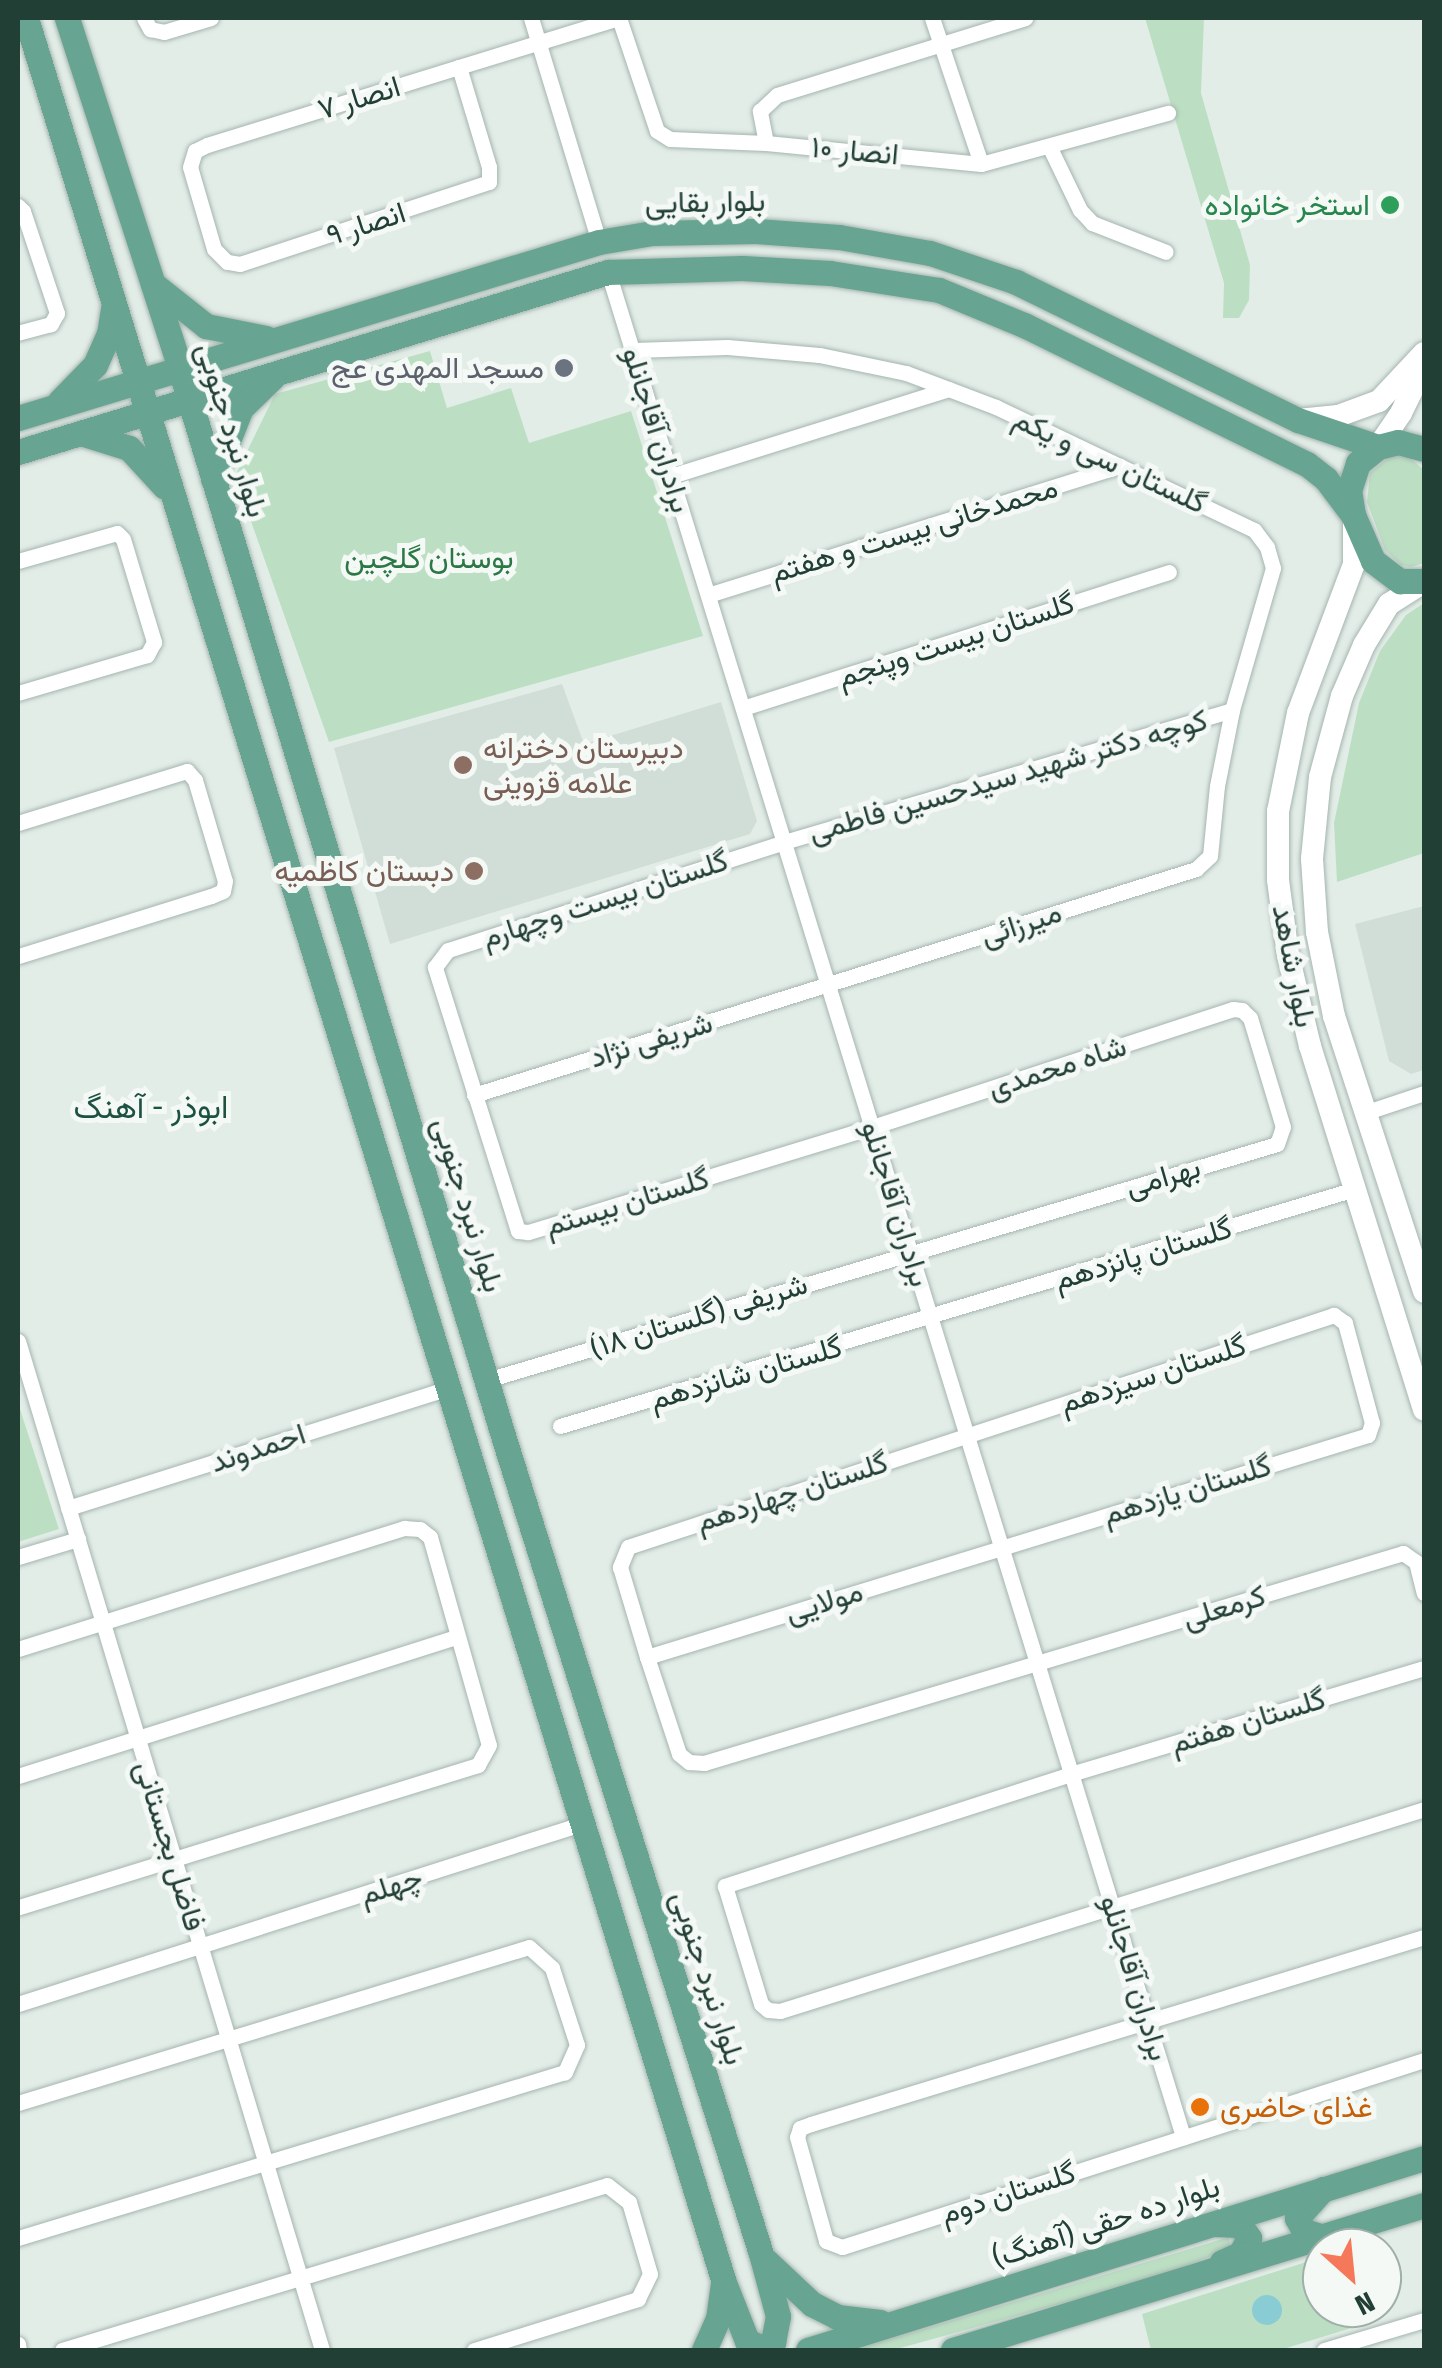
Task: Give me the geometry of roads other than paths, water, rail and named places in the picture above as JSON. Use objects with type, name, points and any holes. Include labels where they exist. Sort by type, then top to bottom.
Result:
[{"type":"main road","points":[[26,18],[724,2280],[747,2341],[762,2348],[773,2342],[778,2316],[762,2257]]},
{"type":"main road","name":"بلوار نبرد جنوبی","points":[[67,18],[180,368],[487,1380],[762,2257],[786,2284],[836,2316],[868,2323],[900,2321]]},
{"type":"main road","name":"بلوار بقایی","points":[[18,418],[599,242],[652,233],[756,231],[839,236],[930,253],[1016,282],[1298,420],[1378,447],[1398,442],[1424,449]]},
{"type":"main road","points":[[599,242],[608,272]]},
{"type":"main road","points":[[18,452],[608,272],[742,268],[830,274],[939,290],[1024,325],[1308,464],[1326,479],[1353,516]]},
{"type":"main road","points":[[152,283],[206,326],[242,337],[276,339]]},
{"type":"main road","points":[[51,408],[95,365],[109,334],[115,299]]},
{"type":"main road","points":[[1298,420],[1338,416],[1379,401],[1424,353]]},
{"type":"main road","points":[[1424,365],[1402,413],[1378,447],[1352,472],[1349,490],[1363,544],[1386,574],[1400,581],[1424,581]]},
{"type":"main road","points":[[213,479],[241,408],[282,370]]},
{"type":"main road","points":[[79,434],[129,448],[156,474],[176,506]]},
{"type":"main road","name":"بلوار شاهد","points":[[1353,516],[1354,564],[1298,713],[1278,812],[1278,880],[1288,955],[1334,1124],[1424,1410]]},
{"type":"main road","name":"بلوار شاهد","points":[[1424,581],[1389,604],[1364,645],[1342,696],[1320,777],[1312,859],[1317,932],[1334,1016],[1424,1292]]},
{"type":"main road","points":[[1334,1124],[1366,1112]]},
{"type":"main road","name":"بلوار ده حقی (آهنگ)","points":[[808,2350],[1424,2158]]},
{"type":"main road","points":[[1302,2228],[1297,2218],[1323,2189]]},
{"type":"main road","points":[[1354,2228],[1424,2205]]},
{"type":"main road","points":[[1172,2284],[1246,2247],[1249,2238],[1240,2225],[1205,2224]]},
{"type":"main road","points":[[953,2350],[1302,2245]]},
{"type":"main road","points":[[704,2350],[718,2319],[724,2280]]},
{"type":"street","points":[[144,18],[150,29],[164,32],[211,18]]},
{"type":"street","points":[[530,18],[599,242]]},
{"type":"street","name":"انصار ۷","points":[[190,167],[195,151],[207,146],[619,18]]},
{"type":"street","name":"انصار ۱۰","points":[[619,18],[657,131],[670,139],[766,143],[981,164],[1168,114]]},
{"type":"street","points":[[932,18],[981,164]]},
{"type":"street","points":[[766,143],[760,111],[765,102],[1025,18]]},
{"type":"street","name":"انصار ۹","points":[[190,167],[214,249],[226,262],[240,264],[475,189],[489,182],[489,167],[459,67]]},
{"type":"street","points":[[1050,148],[1080,210],[1092,224],[1166,252]]},
{"type":"street","points":[[18,206],[23,211],[56,320],[18,334]]},
{"type":"street","name":"برادران آقاجانلو","points":[[608,272],[1184,2137]]},
{"type":"street","name":"گلستان سی و یکم","points":[[632,350],[727,347],[819,355],[906,373],[1120,466],[1254,530],[1267,547],[1273,568],[1232,710],[1217,786],[1210,856]]},
{"type":"street","points":[[671,476],[949,390]]},
{"type":"street","name":"محمدخانی بیست و هفتم","points":[[708,595],[1120,466]]},
{"type":"street","points":[[18,561],[117,533],[128,556],[152,650],[18,693]]},
{"type":"street","name":"گلستان بیست وپنجم","points":[[743,708],[1169,572]]},
{"type":"street","name":"کوچه دکتر شهید سیدحسین فاطمی","points":[[784,842],[1232,710]]},
{"type":"street","points":[[18,823],[187,771],[195,780],[225,881],[223,891],[18,956]]},
{"type":"street","name":"گلستان بیست وچهارم","points":[[474,1095],[435,967],[448,950],[784,842]]},
{"type":"street","name":"میرزائی","points":[[828,986],[1196,869],[1210,856]]},
{"type":"street","name":"شریفی نژاد","points":[[474,1095],[828,986]]},
{"type":"street","name":"شاه محمدی","points":[[872,1127],[1242,1010]]},
{"type":"street","name":"بهرامی","points":[[910,1252],[1278,1144],[1284,1127],[1250,1018],[1242,1010]]},
{"type":"street","points":[[1366,1112],[1424,1094]]},
{"type":"street","name":"گلستان بیستم","points":[[474,1095],[513,1222],[518,1231],[528,1232],[872,1127]]},
{"type":"street","name":"گلستان پانزدهم","points":[[931,1319],[1354,1189]]},
{"type":"street","name":"شریفی (گلستان ۱۸)","points":[[487,1380],[910,1252]]},
{"type":"street","name":"گلستان سیزدهم","points":[[966,1434],[1334,1315],[1340,1317]]},
{"type":"street","name":"گلستان یازدهم","points":[[1001,1546],[1372,1431],[1340,1317]]},
{"type":"street","name":"گلستان شانزدهم","points":[[560,1426],[931,1319]]},
{"type":"street","name":"فاضل بجستانی","points":[[18,1341],[322,2350]]},
{"type":"street","name":"احمدوند","points":[[68,1508],[448,1388]]},
{"type":"street","name":"گلستان چهاردهم","points":[[647,1657],[621,1556],[628,1547],[966,1434]]},
{"type":"street","points":[[18,1649],[404,1528],[420,1528],[430,1537],[489,1745],[478,1765],[18,1906]]},
{"type":"street","points":[[18,1558],[78,1539]]},
{"type":"street","name":"مولایی","points":[[647,1657],[1001,1546]]},
{"type":"street","name":"کرمعلی","points":[[647,1657],[679,1754],[689,1762],[704,1764],[1404,1553],[1412,1555],[1424,1592]]},
{"type":"street","points":[[18,1776],[456,1637]]},
{"type":"street","name":"گلستان هفتم","points":[[1113,1908],[780,2010],[768,2010],[761,2004],[725,1886],[1071,1774],[1424,1668]]},
{"type":"street","points":[[1113,1908],[1424,1809]]},
{"type":"street","name":"چهلم","points":[[18,2004],[581,1824]]},
{"type":"street","points":[[1147,2019],[1424,1937]]},
{"type":"street","points":[[18,2103],[529,1947],[552,1968],[576,2045],[564,2072],[18,2238]]},
{"type":"street","name":"گلستان دوم","points":[[1147,2019],[800,2128],[798,2138],[826,2241],[833,2247],[1424,2060]]},
{"type":"street","points":[[62,2350],[608,2185],[628,2202],[650,2274],[638,2300],[474,2350]]},
{"type":"street","points":[[1324,2350],[1424,2320]]},
{"type":"water","points":[[1267,2295],[1278,2299],[1282,2310],[1278,2321],[1267,2325],[1256,2321],[1252,2310],[1256,2299]]},
{"type":"place","name":"استخر خانواده","points":[[1390,205]]},
{"type":"place","name":"مسجد المهدی عج","points":[[564,368]]},
{"type":"place","name":"دبیرستان دخترانه علامه قزوینی","points":[[463,765]]},
{"type":"place","name":"دبستان کاظمیه","points":[[474,871]]},
{"type":"place","name":"غذای حاضری","points":[[1200,2107]]},
{"type":"district","name":"ابوذر - آهنگ","points":[[151,1107]]},
{"type":"park label","name":"بوستان گلچین","points":[[429,558]]}]
